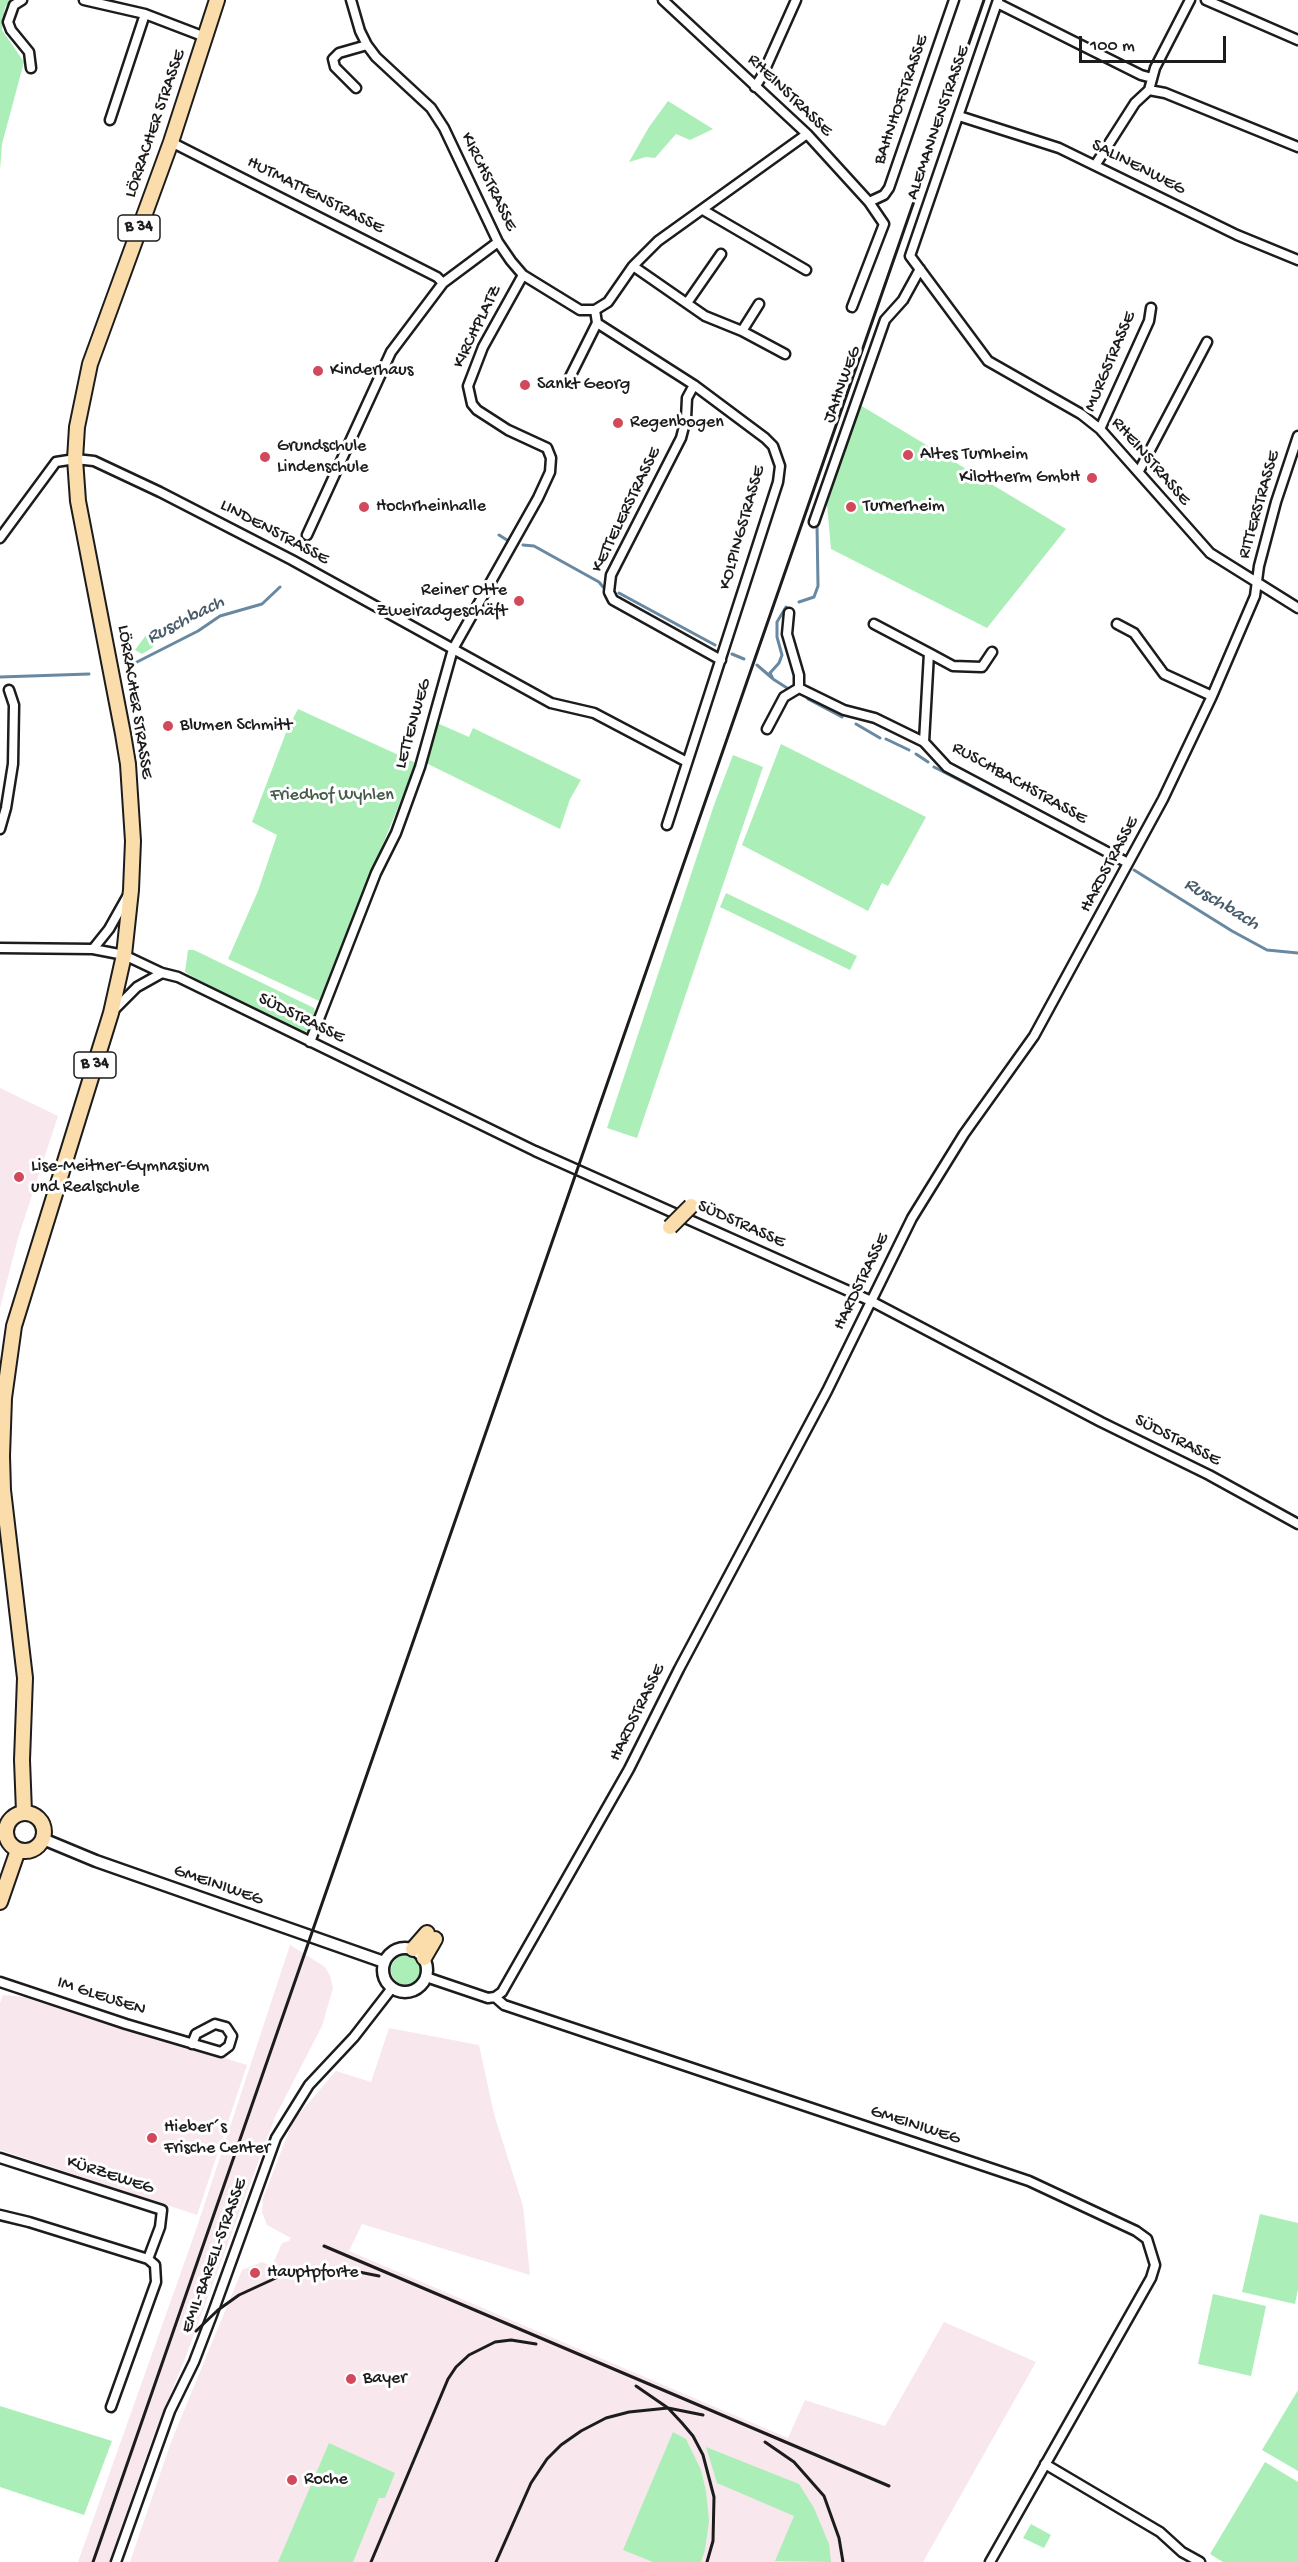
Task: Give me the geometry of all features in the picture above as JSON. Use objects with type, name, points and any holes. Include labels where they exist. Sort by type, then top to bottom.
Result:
[{"type":"main road","name":"LÖRRACHER STRASSE","points":[[24,1812],[22,1770],[25,1678],[3,1490],[4,1398],[14,1326],[111,1013],[124,954],[131,890],[133,841],[128,764],[109,652],[78,501],[75,459],[77,427],[90,364],[171,142],[217,0]]},
{"type":"main road","points":[[670,1227],[691,1206]]},
{"type":"main road","points":[[24,1812],[33,1814],[40,1820],[44,1829],[43,1839],[30,1851],[18,1850],[9,1842],[6,1826],[13,1816],[24,1812]]},
{"type":"main road","points":[[0,1902],[18,1850]]},
{"type":"main road","points":[[419,1954],[431,1936]]},
{"type":"street","points":[[22,0],[14,5],[8,22],[11,30],[29,52],[31,68]]},
{"type":"street","points":[[84,0],[145,14],[205,37]]},
{"type":"street","name":"KIRCHSTRASSE","points":[[351,0],[360,31],[367,45],[376,57],[431,108],[444,128],[498,242],[523,275],[580,310],[595,310]]},
{"type":"street","name":"RHEINSTRASSE","points":[[663,0],[807,134],[869,202],[884,224],[852,307]]},
{"type":"street","points":[[755,87],[796,0]]},
{"type":"street","name":"BAHNHOFSTRASSE","points":[[869,202],[884,195],[889,188],[954,0]]},
{"type":"street","points":[[1096,164],[1135,103],[1149,90],[1152,78],[1190,0]]},
{"type":"street","points":[[1206,0],[1298,40]]},
{"type":"street","points":[[997,2],[1141,75],[1152,78]]},
{"type":"street","name":"ALEMANNENSTRASSE","points":[[910,256],[997,2]]},
{"type":"street","points":[[110,120],[145,14]]},
{"type":"street","points":[[356,88],[334,67],[333,59],[339,52],[367,45]]},
{"type":"street","points":[[1149,90],[1165,93],[1298,147]]},
{"type":"street","name":"SALINENWEG","points":[[959,116],[1059,148],[1096,164],[1237,235],[1298,260]]},
{"type":"street","points":[[568,381],[597,323],[595,310],[608,302],[633,266],[658,241],[807,134]]},
{"type":"street","name":"HUTMATTENSTRASSE","points":[[171,142],[426,272],[443,283]]},
{"type":"street","points":[[703,210],[806,270]]},
{"type":"street","points":[[307,535],[392,352],[443,283],[498,242]]},
{"type":"street","points":[[687,303],[722,254]]},
{"type":"street","name":"RHEINSTRASSE","points":[[910,256],[988,361],[1081,414],[1100,429],[1210,553],[1298,608]]},
{"type":"street","points":[[633,266],[705,316],[742,330],[785,354]]},
{"type":"street","name":"JAHNWEG","points":[[814,522],[885,321],[903,300],[920,269]]},
{"type":"street","name":"KIRCHPLATZ","points":[[523,275],[483,347],[468,387],[472,404],[477,410],[508,430],[547,448],[551,458]]},
{"type":"street","points":[[742,330],[759,304]]},
{"type":"street","name":"MURGSTRASSE","points":[[1100,429],[1149,321],[1151,308]]},
{"type":"street","name":"KOLPINGSTRASSE","points":[[597,323],[694,385],[770,442],[777,452],[780,466],[778,482],[666,825]]},
{"type":"street","points":[[1139,471],[1207,342]]},
{"type":"street","name":"KETTELERSTRASSE","points":[[694,385],[687,398],[686,420],[681,438],[610,575],[609,592],[613,600],[721,660]]},
{"type":"street","name":"RITTERSTRASSE","points":[[1256,583],[1276,502],[1298,436]]},
{"type":"street","name":"LETTENWEG","points":[[310,1042],[376,873],[396,833],[420,767],[453,649],[538,498],[550,472],[551,458]]},
{"type":"street","points":[[0,538],[50,467],[56,462],[75,459]]},
{"type":"street","name":"LINDENSTRASSE","points":[[75,459],[94,461],[160,492],[292,560],[551,703],[594,713],[687,762]]},
{"type":"street","name":"HARDSTRASSE","points":[[495,1997],[502,1992],[629,1769],[679,1669],[811,1422],[933,1180],[1034,1036],[1163,799],[1212,696],[1254,596],[1256,583]]},
{"type":"street","points":[[767,729],[783,697],[799,688],[799,675],[787,634],[789,613]]},
{"type":"street","points":[[874,624],[952,666],[982,667],[992,651]]},
{"type":"street","points":[[1117,624],[1134,633],[1164,674],[1212,696]]},
{"type":"street","points":[[924,742],[928,653]]},
{"type":"street","name":"RUSCHBACHSTRASSE","points":[[799,688],[844,710],[875,718],[924,742],[947,767],[1128,863]]},
{"type":"street","points":[[0,829],[13,764],[14,705],[9,690]]},
{"type":"street","points":[[93,949],[109,929],[131,890]]},
{"type":"street","name":"SÜDSTRASSE","points":[[0,948],[93,949],[124,954],[162,973],[178,977],[535,1151],[871,1301],[1101,1422],[1209,1475],[1298,1524]]},
{"type":"street","points":[[111,1013],[137,987],[162,973]]},
{"type":"street","name":"GMEINIWEG","points":[[43,1839],[96,1861],[384,1962]]},
{"type":"street","points":[[400,1948],[419,1954],[427,1966],[426,1977],[420,1986],[406,1992],[392,1988],[384,1976],[384,1962],[393,1951],[400,1948]]},
{"type":"street","name":"GMEINIWEG","points":[[426,1977],[488,1998],[495,1997],[504,2005],[1029,2181],[1148,2239],[1155,2265],[1151,2278],[990,2562]]},
{"type":"street","name":"IM GLEUSEN","points":[[0,1982],[192,2044],[221,2052],[229,2046],[232,2036],[226,2027],[215,2024],[196,2034],[192,2044]]},
{"type":"street","name":"EMIL-BARELL-STRASSE","points":[[116,2562],[170,2411],[194,2362],[276,2138],[309,2085],[354,2037],[392,1988]]},
{"type":"street","name":"KÜRZEWEG","points":[[0,2158],[162,2210],[160,2227],[148,2259]]},
{"type":"street","points":[[0,2215],[148,2259],[154,2265],[156,2282],[111,2407]]},
{"type":"street","points":[[1045,2464],[1160,2532],[1182,2552],[1200,2562]]},
{"type":"shaded area","name":"Lise-Meitner-Gymnasium und Realschule","points":[[0,1088],[58,1116],[18,1238],[0,1308]]},
{"type":"shaded area","points":[[290,1945],[325,1967],[330,1976],[333,1988],[322,2026],[275,2117],[184,2361],[154,2434],[109,2562],[78,2562],[197,2227]]},
{"type":"shaded area","points":[[3,1995],[26,1997],[247,2065],[197,2215],[0,2150],[0,2003]]},
{"type":"shaded area","points":[[389,2028],[479,2045],[494,2114],[523,2206],[530,2275],[362,2224],[349,2251],[788,2438],[805,2400],[885,2426],[944,2322],[1036,2362],[923,2562],[130,2562],[171,2442],[242,2270],[262,2262],[272,2266],[282,2243],[291,2238],[267,2225],[262,2212],[263,2198],[293,2121],[336,2071],[371,2082]]},
{"type":"green space","points":[[0,0],[11,0],[5,7],[2,30],[24,62],[2,144],[0,170]]},
{"type":"green space","points":[[668,101],[713,129],[690,140],[676,134],[655,158],[646,157],[629,162],[649,127]]},
{"type":"green space","points":[[860,405],[1066,529],[987,628],[831,549],[827,504]]},
{"type":"green space","points":[[152,627],[162,633],[152,648],[142,654],[135,650]]},
{"type":"green space","name":"Friedhof Wyhlen","points":[[298,709],[416,763],[319,1001],[228,959],[258,891],[277,835],[252,822],[287,730]]},
{"type":"green space","points":[[437,723],[469,737],[473,728],[581,780],[570,799],[560,829],[426,763]]},
{"type":"green space","points":[[781,744],[926,817],[888,886],[882,883],[868,911],[742,845]]},
{"type":"green space","points":[[733,755],[763,767],[637,1138],[607,1128],[714,805]]},
{"type":"green space","points":[[726,893],[857,956],[850,970],[720,907]]},
{"type":"green space","points":[[188,950],[194,950],[314,1008],[316,1016],[311,1029],[303,1033],[185,972]]},
{"type":"green space","points":[[406,1955],[417,1959],[421,1970],[417,1981],[406,1985],[395,1981],[391,1970],[395,1959]]},
{"type":"green space","points":[[1260,2214],[1298,2223],[1298,2289],[1295,2304],[1242,2292]]},
{"type":"green space","points":[[1213,2294],[1266,2306],[1251,2376],[1198,2364]]},
{"type":"green space","points":[[1298,2390],[1298,2471],[1262,2450]]},
{"type":"green space","points":[[0,2406],[112,2441],[84,2515],[0,2487]]},
{"type":"green space","points":[[673,2432],[686,2439],[701,2470],[706,2491],[709,2521],[701,2562],[653,2562],[623,2550]]},
{"type":"green space","points":[[329,2443],[395,2473],[385,2498],[379,2498],[353,2562],[278,2562]]},
{"type":"green space","points":[[706,2447],[799,2484],[814,2508],[829,2544],[831,2562],[775,2561],[794,2516],[717,2483]]},
{"type":"green space","points":[[1265,2462],[1298,2482],[1298,2562],[1223,2562],[1210,2554]]},
{"type":"green space","points":[[1031,2524],[1051,2535],[1044,2548],[1023,2538]]},
{"type":"waterway","points":[[799,602],[814,597],[818,586],[817,524]]},
{"type":"waterway","points":[[499,535],[507,540]]},
{"type":"waterway","points":[[523,545],[534,546],[599,582],[603,587]]},
{"type":"waterway","name":"Ruschbach","points":[[135,663],[198,631],[220,616],[262,604],[280,587]]},
{"type":"waterway","points":[[619,593],[715,645]]},
{"type":"waterway","points":[[786,607],[777,622],[777,637],[782,655],[779,663],[770,673],[773,679],[787,688]]},
{"type":"waterway","points":[[732,654],[744,659]]},
{"type":"waterway","points":[[757,665],[772,678]]},
{"type":"waterway","name":"Ruschbach","points":[[0,677],[89,674]]},
{"type":"waterway","points":[[808,699],[842,717]]},
{"type":"waterway","points":[[856,724],[880,738]]},
{"type":"waterway","points":[[886,739],[909,750]]},
{"type":"waterway","points":[[916,754],[928,762]]},
{"type":"waterway","name":"Ruschbach","points":[[934,767],[1087,846]]},
{"type":"waterway","name":"Ruschbach","points":[[1134,870],[1267,950],[1298,953]]},
{"type":"railway","points":[[93,2562],[984,0]]},
{"type":"railway","points":[[324,2246],[889,2486]]},
{"type":"railway","points":[[196,2331],[218,2310],[239,2295],[278,2277],[317,2270],[349,2270],[379,2276]]},
{"type":"railway","points":[[371,2562],[448,2379],[456,2367],[469,2355],[495,2342],[511,2340],[536,2344]]},
{"type":"railway","points":[[636,2386],[668,2408],[693,2436],[703,2455],[714,2497],[713,2541],[707,2562]]},
{"type":"railway","points":[[496,2562],[531,2483],[547,2459],[561,2445],[606,2418],[629,2412],[668,2408],[703,2415]]},
{"type":"railway","points":[[765,2442],[794,2462],[824,2496],[839,2538],[843,2562]]},
{"type":"place","name":"Kinderhaus","points":[[318,371]]},
{"type":"place","name":"Sankt Georg","points":[[525,385]]},
{"type":"place","name":"Regenbogen","points":[[618,423]]},
{"type":"place","name":"Altes Turnheim","points":[[908,455]]},
{"type":"place","name":"Grundschule Lindenschule","points":[[265,457]]},
{"type":"place","name":"Kilotherm GmbH","points":[[1092,478]]},
{"type":"place","name":"Hochrheinhalle","points":[[364,507]]},
{"type":"place","name":"Turnerheim","points":[[851,507]]},
{"type":"place","name":"Reiner Otte Zweiradgeschäft","points":[[519,601]]},
{"type":"place","name":"Blumen Schmitt","points":[[168,726]]},
{"type":"place","name":"Lise-Meitner-Gymnasium und Realschule","points":[[19,1177]]},
{"type":"place","name":"Hieber´s Frische Center","points":[[152,2138]]},
{"type":"place","name":"Hauptpforte","points":[[255,2273]]},
{"type":"place","name":"Bayer","points":[[351,2379]]},
{"type":"place","name":"Roche","points":[[292,2480]]}]
